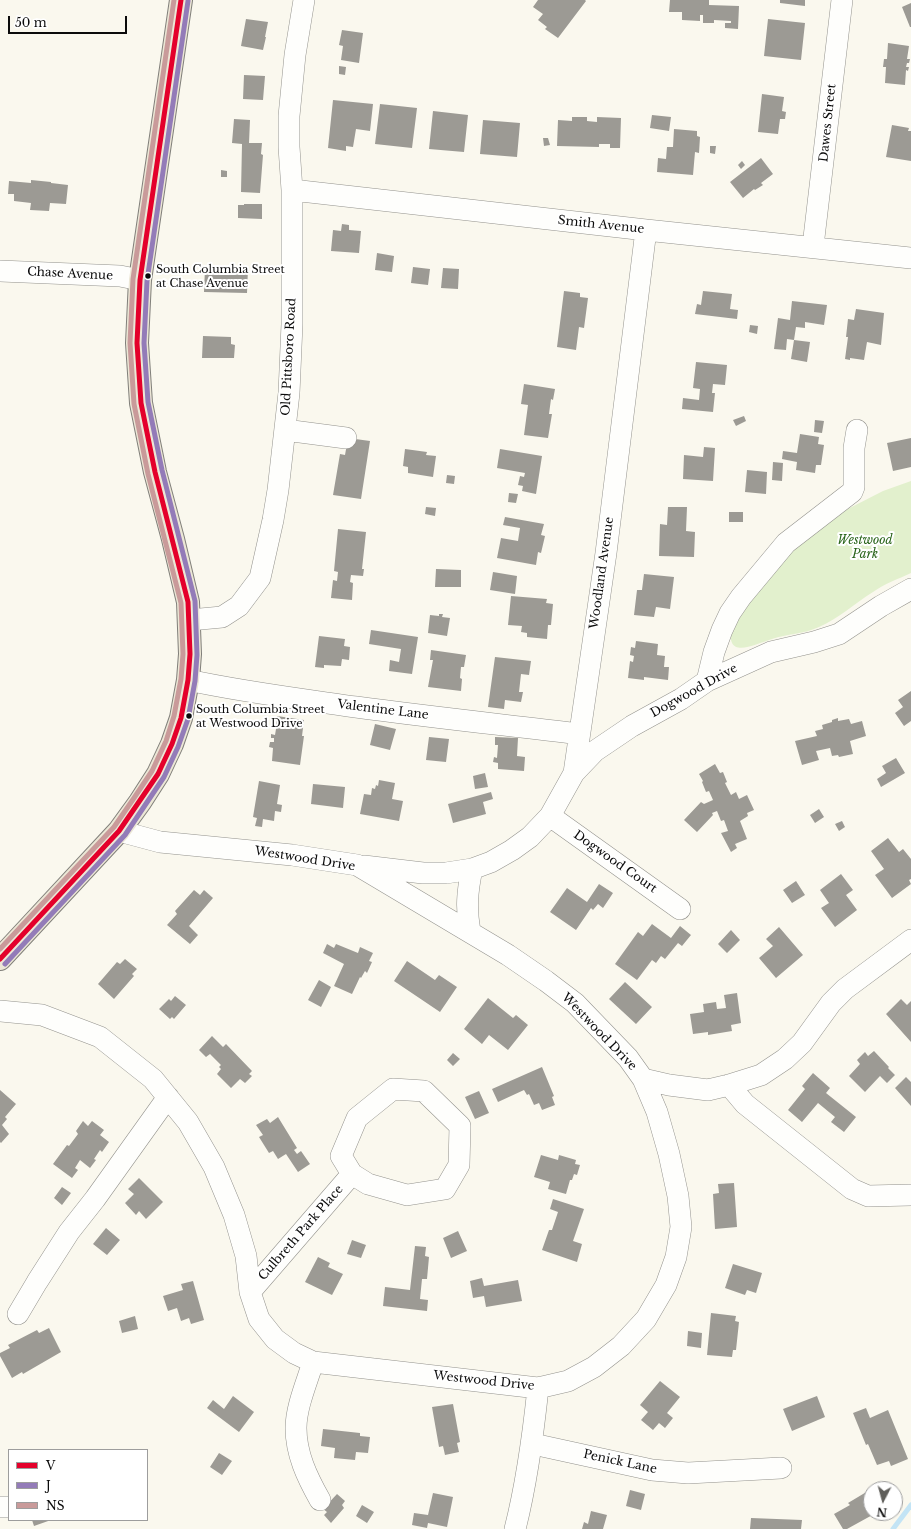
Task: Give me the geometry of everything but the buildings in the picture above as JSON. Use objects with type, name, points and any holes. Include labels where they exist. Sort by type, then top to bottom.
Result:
[{"type":"main road","points":[[0,959],[119,831],[158,774],[172,744],[180,718],[188,680],[190,620],[188,602],[174,539],[155,472],[141,403],[137,343],[140,280],[181,0]]},
{"type":"street","name":"Old Pittsboro Road","points":[[190,620],[222,617],[239,606],[260,578],[273,520],[289,393],[292,324],[292,190],[289,147],[289,116],[304,0]]},
{"type":"street","name":"Dawes Street","points":[[814,246],[842,0]]},
{"type":"street","name":"Smith Avenue","points":[[292,190],[646,230],[814,246],[911,258]]},
{"type":"street","name":"Woodland Avenue","points":[[357,865],[424,873],[446,873],[472,869],[491,862],[512,850],[530,837],[550,816],[574,773],[606,553],[646,230]]},
{"type":"street","name":"Chase Avenue","points":[[0,271],[120,276],[140,280]]},
{"type":"street","points":[[285,430],[346,438]]},
{"type":"street","points":[[707,681],[714,652],[722,630],[730,613],[741,596],[786,543],[852,492],[854,487],[854,448],[858,430]]},
{"type":"street","name":"Dogwood Drive","points":[[574,773],[594,752],[632,726],[681,699],[707,681],[771,652],[814,642],[839,634],[881,606],[911,589]]},
{"type":"street","name":"Valentine Lane","points":[[188,680],[214,686],[301,700],[579,734]]},
{"type":"street","name":"Dogwood Court","points":[[550,816],[680,909]]},
{"type":"street","name":"Westwood Drive","points":[[0,1011],[42,1015],[100,1037],[153,1079],[188,1122],[214,1167],[234,1215],[246,1256],[250,1292],[259,1319],[275,1339],[294,1353],[313,1362],[538,1388],[568,1381],[594,1367],[621,1346],[646,1319],[666,1285],[676,1257],[681,1227],[676,1189],[669,1154],[657,1112],[643,1080],[628,1058],[575,1003],[546,980],[508,955],[357,865],[292,855],[160,842],[119,831]]},
{"type":"street","points":[[470,932],[467,912],[468,890],[472,869]]},
{"type":"street","points":[[643,1080],[708,1090],[761,1075],[785,1059],[802,1043],[831,1003],[845,989],[911,940]]},
{"type":"street","points":[[730,1085],[745,1104],[852,1189],[868,1196],[911,1195]]},
{"type":"street","name":"Culbreth Park Place","points":[[393,1088],[424,1091],[460,1126],[459,1165],[445,1189],[407,1195],[368,1184],[352,1174],[341,1156],[357,1118],[393,1088]]},
{"type":"street","points":[[18,1314],[36,1282],[69,1232],[95,1199],[168,1097]]},
{"type":"street","name":"Culbreth Park Place","points":[[250,1292],[352,1174]]},
{"type":"street","points":[[313,1362],[300,1404],[296,1427],[299,1453],[308,1478],[320,1500]]},
{"type":"street","points":[[515,1529],[528,1474],[533,1444],[538,1388]]},
{"type":"street","name":"Penick Lane","points":[[533,1444],[652,1470],[688,1473],[781,1468]]},
{"type":"green space","name":"Westwood Park","points":[[911,481],[911,573],[882,586],[833,619],[813,629],[801,633],[778,637],[749,647],[736,647],[732,643],[732,625],[787,554],[840,513],[883,491]]},
{"type":"waterway","points":[[893,1529],[911,1505]]},
{"type":"transit line","name":"NS","points":[[0,949],[114,827],[134,798],[152,771],[166,741],[174,716],[181,679],[183,654],[181,603],[148,474],[134,404],[130,343],[133,279],[174,0]]},
{"type":"transit line","name":"V","points":[[0,959],[119,831],[158,774],[172,744],[181,718],[188,680],[190,654],[188,602],[155,472],[141,403],[137,343],[140,280],[181,0]]},
{"type":"transit line","name":"J","points":[[5,964],[125,835],[164,777],[178,747],[188,719],[195,681],[197,655],[195,601],[162,470],[148,402],[144,343],[147,281],[188,1]]},
{"type":"place","name":"South Columbia Street at Chase Avenue","points":[[148,276]]},
{"type":"place","name":"South Columbia Street at Westwood Drive","points":[[189,716]]}]
